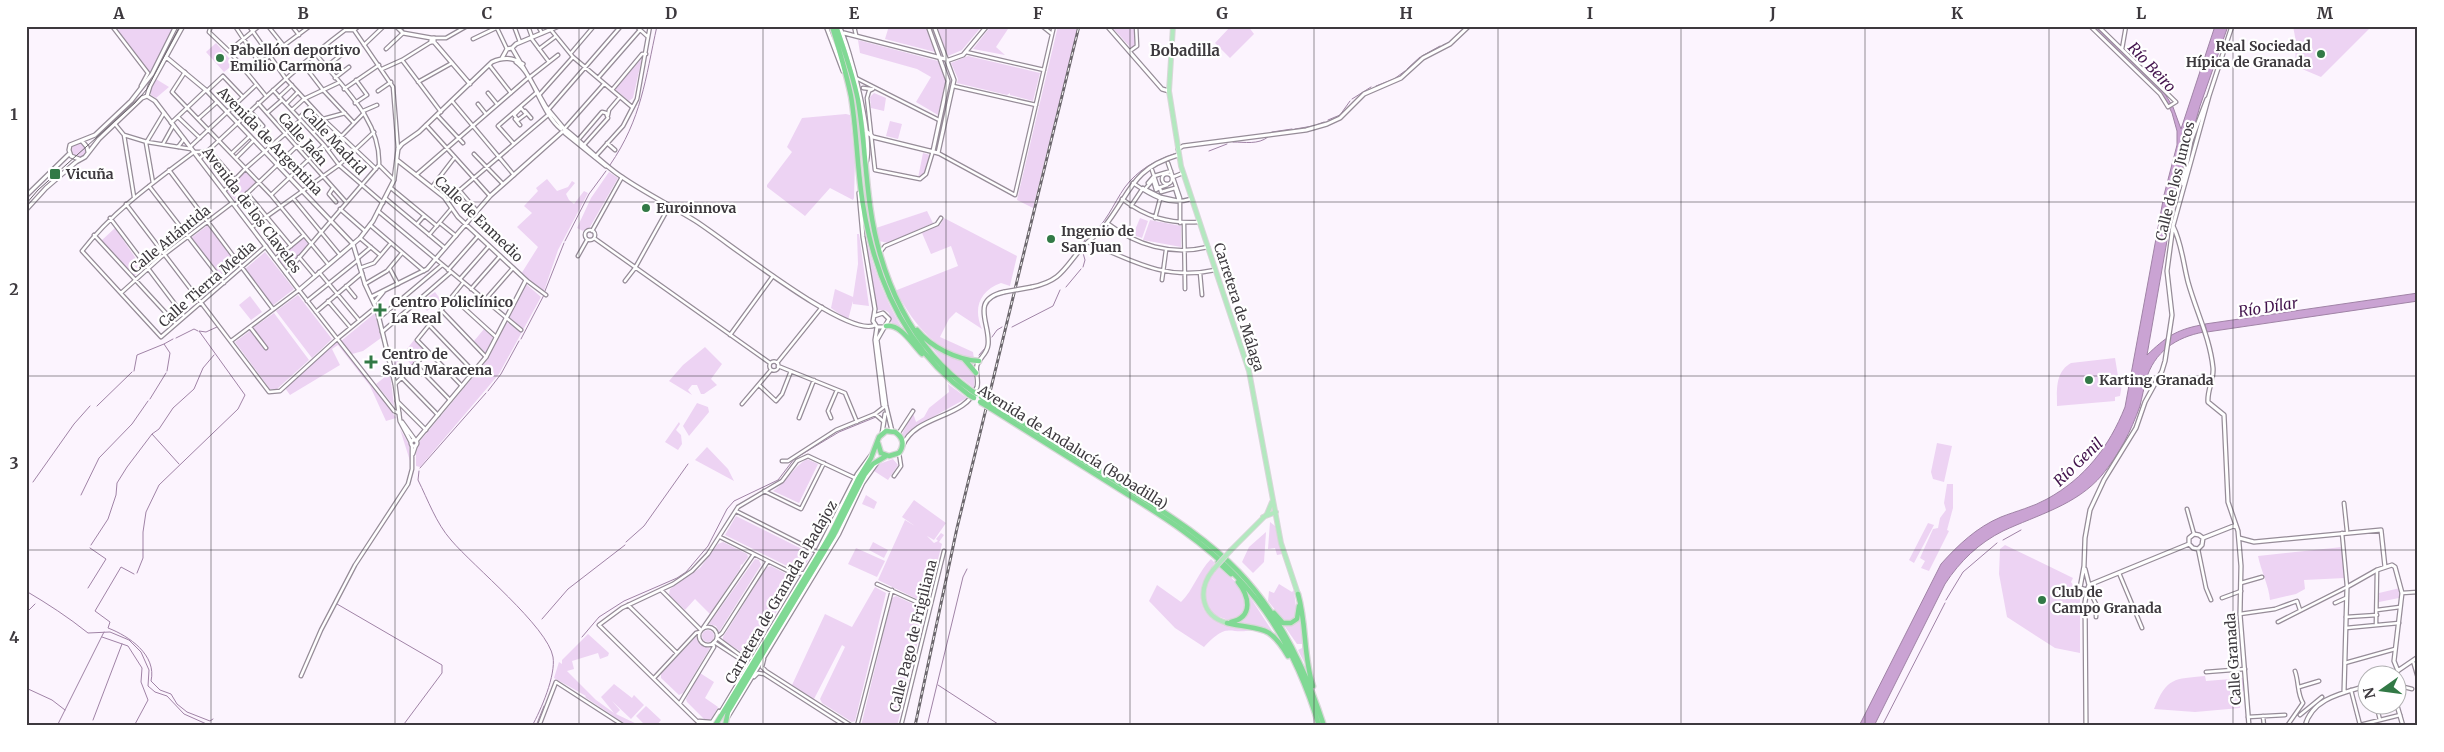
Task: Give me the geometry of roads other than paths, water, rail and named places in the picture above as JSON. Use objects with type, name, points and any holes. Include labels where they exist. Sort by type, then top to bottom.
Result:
[{"type":"highway","points":[[832,26],[839,30],[840,42]]},
{"type":"highway","name":"Avenida de Andalucía (Bobadilla)","points":[[840,42],[848,80],[869,237],[884,286],[905,326],[939,369],[991,406],[1153,510],[1203,545],[1239,579],[1270,620],[1294,663],[1319,726]]},
{"type":"highway","name":"Avenida de Andalucía (Bobadilla)","points":[[840,42],[857,97],[876,239],[891,288],[908,320],[933,356],[976,396]]},
{"type":"highway","points":[[908,320],[929,342],[960,357],[972,366],[976,373]]},
{"type":"highway","points":[[885,327],[894,326],[899,329],[930,363],[939,369]]},
{"type":"highway","points":[[960,357],[979,361]]},
{"type":"highway","name":"Avenida de Andalucía (Bobadilla)","points":[[991,406],[1188,528],[1226,559],[1253,589],[1285,636],[1314,698],[1324,726]]},
{"type":"highway","points":[[892,431],[898,434],[903,445],[899,452],[889,456],[879,450],[878,443],[882,434],[892,431]]},
{"type":"highway","name":"Carretera de Granada a Badajoz","points":[[715,725],[826,542],[878,443]]},
{"type":"highway","name":"Carretera de Granada a Badajoz","points":[[724,726],[733,702],[834,535],[865,474],[873,464],[889,456]]},
{"type":"highway","points":[[1203,545],[1246,594],[1248,602],[1246,614],[1235,621],[1227,623]]},
{"type":"highway","points":[[1253,589],[1278,619],[1287,624],[1294,622],[1299,615],[1298,594]]},
{"type":"highway","points":[[1298,594],[1303,620],[1306,662],[1314,698]]},
{"type":"highway","points":[[1227,623],[1254,626],[1275,638],[1289,659],[1316,717]]},
{"type":"main road","name":"Carretera de Málaga","points":[[1173,26],[1169,91],[1178,155],[1191,199],[1250,371],[1277,523],[1285,556],[1298,594]]},
{"type":"main road","points":[[1227,623],[1211,615],[1204,603],[1203,589],[1213,570],[1266,516],[1272,506],[1273,498]]},
{"type":"main road","points":[[1266,516],[1276,512]]},
{"type":"main road","points":[[1266,516],[1277,523]]},
{"type":"street","points":[[112,26],[148,73],[142,87]]},
{"type":"street","points":[[26,196],[70,153],[72,143],[81,141],[94,134],[122,110],[138,93],[152,74],[176,26]]},
{"type":"street","points":[[26,210],[46,188],[88,153],[142,98],[148,96],[148,91],[183,26]]},
{"type":"street","points":[[211,26],[209,32],[229,51],[266,96]]},
{"type":"street","points":[[235,26],[260,64]]},
{"type":"street","points":[[249,26],[286,79],[341,137],[376,168]]},
{"type":"street","points":[[229,51],[259,26]]},
{"type":"street","points":[[268,26],[284,46]]},
{"type":"street","points":[[292,26],[299,35]]},
{"type":"street","points":[[247,73],[310,26]]},
{"type":"street","points":[[341,26],[345,30]]},
{"type":"street","points":[[199,159],[258,103],[315,53],[345,30],[354,30],[359,26]]},
{"type":"street","points":[[364,45],[384,26]]},
{"type":"street","points":[[405,26],[398,28],[403,33],[433,40],[446,38],[467,26]]},
{"type":"street","points":[[458,26],[460,31]]},
{"type":"street","points":[[514,26],[520,42]]},
{"type":"street","points":[[528,26],[532,38],[549,62]]},
{"type":"street","points":[[538,26],[542,33]]},
{"type":"street","points":[[570,54],[594,26]]},
{"type":"street","points":[[447,201],[514,144],[548,112],[621,26]]},
{"type":"street","points":[[636,26],[648,37]]},
{"type":"street","points":[[595,157],[623,126],[637,99],[650,26]]},
{"type":"street","points":[[826,26],[829,36],[840,42],[860,92],[867,142],[865,166]]},
{"type":"street","points":[[854,26],[854,35]]},
{"type":"street","points":[[873,89],[869,91],[867,98],[876,170],[917,180],[926,174],[948,84],[928,26]]},
{"type":"street","points":[[934,26],[954,80],[938,153]]},
{"type":"street","points":[[829,36],[839,30],[947,60],[960,57],[966,52],[987,26]]},
{"type":"street","points":[[1042,26],[1052,34]]},
{"type":"street","points":[[866,131],[873,137],[938,153],[1015,195],[1054,26]]},
{"type":"street","points":[[1107,26],[1162,89],[1169,91]]},
{"type":"street","points":[[1130,51],[1137,46],[1136,26]]},
{"type":"street","points":[[1178,149],[1183,146],[1306,130],[1327,124],[1340,118],[1364,94],[1401,78],[1423,58],[1450,44],[1469,26]]},
{"type":"street","points":[[2090,26],[2160,94],[2168,107],[2174,103],[2098,26]]},
{"type":"street","points":[[2122,49],[2126,26]]},
{"type":"street","name":"Calle de los Juncos","points":[[2084,566],[2087,522],[2104,480],[2136,428],[2150,392],[2162,371],[2170,332],[2171,305],[2167,271],[2183,178],[2191,141],[2201,119],[2232,26]]},
{"type":"street","points":[[473,39],[497,27],[510,59],[519,64],[529,77]]},
{"type":"street","points":[[502,58],[506,50],[520,42],[557,27]]},
{"type":"street","points":[[231,341],[299,290],[360,238],[370,225],[391,188],[394,180],[398,149],[391,82],[354,30]]},
{"type":"street","points":[[550,30],[573,57],[632,108]]},
{"type":"street","points":[[598,78],[640,30]]},
{"type":"street","points":[[386,49],[403,33]]},
{"type":"street","points":[[840,42],[854,35]]},
{"type":"street","points":[[539,49],[555,37]]},
{"type":"street","points":[[382,69],[402,60],[433,40]]},
{"type":"street","points":[[433,40],[470,84]]},
{"type":"street","points":[[512,48],[523,64],[548,112],[564,130],[595,157],[638,187],[696,220],[773,276],[847,322],[872,330],[875,336]]},
{"type":"street","points":[[490,66],[499,61],[510,59],[515,52]]},
{"type":"street","points":[[966,52],[1044,70]]},
{"type":"street","points":[[315,53],[364,112],[378,144],[379,165],[394,180]]},
{"type":"street","points":[[612,90],[642,54],[646,54]]},
{"type":"street","points":[[326,67],[341,55]]},
{"type":"street","points":[[416,175],[473,124],[558,55]]},
{"type":"street","name":"Avenida de Argentina","points":[[166,57],[206,90],[353,244]]},
{"type":"street","points":[[514,144],[498,126],[538,94],[573,57]]},
{"type":"street","points":[[398,149],[441,112],[492,62],[502,58],[523,64]]},
{"type":"street","points":[[402,60],[441,112]]},
{"type":"street","points":[[418,82],[452,63]]},
{"type":"street","points":[[303,64],[323,90],[354,123]]},
{"type":"street","points":[[344,89],[379,65]]},
{"type":"street","points":[[490,66],[511,93]]},
{"type":"street","points":[[335,78],[349,67]]},
{"type":"street","points":[[185,72],[172,92],[281,206],[328,264]]},
{"type":"street","points":[[163,144],[172,124],[178,117],[223,76],[243,97]]},
{"type":"street","points":[[855,77],[945,122]]},
{"type":"street","points":[[355,102],[367,95],[356,80]]},
{"type":"street","points":[[292,110],[304,99],[338,82]]},
{"type":"street","points":[[378,91],[391,82]]},
{"type":"street","points":[[860,92],[863,88],[862,82]]},
{"type":"street","points":[[373,296],[424,270],[436,260],[490,196],[564,130],[604,84]]},
{"type":"street","points":[[948,84],[1036,105]]},
{"type":"street","points":[[121,293],[82,251],[110,218],[192,150],[200,138],[256,85]]},
{"type":"street","points":[[279,97],[292,85]]},
{"type":"street","points":[[142,87],[148,91]]},
{"type":"street","points":[[863,88],[878,90]]},
{"type":"street","name":"Calle Madrid","points":[[273,90],[324,145],[339,165],[382,202]]},
{"type":"street","points":[[286,104],[298,92]]},
{"type":"street","points":[[138,93],[142,98]]},
{"type":"street","points":[[488,93],[497,104]]},
{"type":"street","name":"Avenida de los Claveles","points":[[148,96],[164,113],[234,203],[307,302],[394,411],[399,413]]},
{"type":"street","points":[[578,140],[620,97]]},
{"type":"street","points":[[267,113],[282,100]]},
{"type":"street","points":[[452,101],[514,175]]},
{"type":"street","points":[[198,118],[217,102]]},
{"type":"street","name":"Calle Jaén","points":[[258,103],[346,202]]},
{"type":"street","points":[[478,104],[486,114]]},
{"type":"street","points":[[328,150],[364,112],[377,105]]},
{"type":"street","points":[[224,191],[246,168],[300,119],[311,106]]},
{"type":"street","points":[[521,106],[531,118]]},
{"type":"street","points":[[521,108],[526,114],[518,120],[514,115],[521,108]]},
{"type":"street","points":[[583,146],[608,118],[609,110]]},
{"type":"street","points":[[250,111],[263,126],[258,131]]},
{"type":"street","points":[[604,112],[608,115]]},
{"type":"street","points":[[164,113],[147,142],[151,184],[224,283]]},
{"type":"street","points":[[313,134],[324,120],[345,113]]},
{"type":"street","points":[[511,114],[520,125]]},
{"type":"street","points":[[437,115],[463,143]]},
{"type":"street","points":[[244,116],[272,145]]},
{"type":"street","points":[[861,125],[864,116]]},
{"type":"street","points":[[178,117],[200,138]]},
{"type":"street","points":[[115,124],[124,135],[134,197]]},
{"type":"street","points":[[426,125],[490,196]]},
{"type":"street","points":[[564,130],[583,146]]},
{"type":"street","points":[[252,227],[324,177],[374,132]]},
{"type":"street","points":[[124,135],[147,142],[206,152]]},
{"type":"street","points":[[232,153],[250,136]]},
{"type":"street","points":[[867,142],[873,137]]},
{"type":"street","points":[[178,147],[184,139]]},
{"type":"street","points":[[874,146],[882,139]]},
{"type":"street","points":[[236,158],[254,140]]},
{"type":"street","points":[[81,141],[88,147],[88,153]]},
{"type":"street","points":[[608,143],[615,150]]},
{"type":"street","points":[[271,195],[324,145]]},
{"type":"street","name":"Calle Atlántida","points":[[121,293],[164,254],[247,193],[297,146]]},
{"type":"street","points":[[209,150],[235,180]]},
{"type":"street","points":[[70,153],[74,158],[79,159]]},
{"type":"street","points":[[474,154],[503,184]]},
{"type":"street","points":[[903,445],[915,430],[969,400],[977,387],[976,373],[979,361],[984,356],[988,347],[983,315],[985,306],[994,296],[1004,292],[1048,283],[1058,278],[1088,241],[1107,223],[1133,183],[1149,167],[1178,155]]},
{"type":"street","points":[[432,187],[455,157]]},
{"type":"street","name":"Calle de Enmedio","points":[[397,160],[432,187],[447,201],[451,209],[466,225],[526,280],[546,295]]},
{"type":"street","points":[[858,163],[857,171],[863,237],[876,326],[875,336],[884,407],[885,423],[882,434]]},
{"type":"street","points":[[1168,163],[1180,202],[1185,289]]},
{"type":"street","points":[[286,273],[320,231],[379,165]]},
{"type":"street","points":[[169,170],[273,310]]},
{"type":"street","points":[[1152,170],[1158,188],[1173,182],[1170,173],[1162,175],[1164,185]]},
{"type":"street","points":[[1131,206],[1154,176],[1171,171]]},
{"type":"street","points":[[1173,176],[1183,173]]},
{"type":"street","points":[[1160,174],[1164,185]]},
{"type":"street","points":[[588,240],[585,233],[592,231],[622,177]]},
{"type":"street","points":[[1153,180],[1156,190],[1160,188],[1161,192],[1175,188],[1179,201],[1161,198],[1143,189],[1153,180]]},
{"type":"street","points":[[1164,185],[1175,182]]},
{"type":"street","points":[[1133,183],[1160,199],[1180,202],[1191,199]]},
{"type":"street","name":"Calle Jaén","points":[[333,188],[328,192],[336,202]]},
{"type":"street","points":[[391,188],[437,226]]},
{"type":"street","points":[[459,191],[477,211]]},
{"type":"street","points":[[247,193],[290,246]]},
{"type":"street","points":[[293,198],[340,254]]},
{"type":"street","points":[[385,198],[445,248]]},
{"type":"street","points":[[1122,199],[1131,206],[1155,218],[1182,223],[1199,222]]},
{"type":"street","points":[[1155,218],[1160,199]]},
{"type":"street","points":[[126,204],[269,392],[278,392],[375,305],[384,291]]},
{"type":"street","points":[[625,281],[635,268],[670,205]]},
{"type":"street","points":[[340,209],[365,231]]},
{"type":"street","points":[[429,235],[451,209]]},
{"type":"street","points":[[378,211],[521,330]]},
{"type":"street","points":[[417,224],[424,216]]},
{"type":"street","points":[[110,218],[184,316]]},
{"type":"street","points":[[880,255],[885,246],[937,224],[941,218]]},
{"type":"street","points":[[440,223],[456,236]]},
{"type":"street","points":[[1107,223],[1142,244],[1166,250],[1184,251],[1208,247]]},
{"type":"street","points":[[370,225],[424,270]]},
{"type":"street","name":"Calle Granada","points":[[2174,226],[2188,283],[2206,334],[2211,356],[2213,379],[2208,402],[2224,415],[2228,502],[2239,538],[2240,614],[2249,726]]},
{"type":"street","points":[[592,231],[595,234],[594,238]]},
{"type":"street","points":[[94,235],[176,324]]},
{"type":"street","points":[[275,258],[304,235]]},
{"type":"street","points":[[448,270],[478,236]]},
{"type":"street","points":[[360,238],[380,255]]},
{"type":"street","points":[[594,238],[770,363],[777,364],[845,394],[857,422]]},
{"type":"street","points":[[578,256],[588,240],[594,238]]},
{"type":"street","points":[[876,239],[885,246]]},
{"type":"street","points":[[1088,241],[1163,272],[1185,274],[1215,270]]},
{"type":"street","points":[[360,268],[374,263],[391,243]]},
{"type":"street","points":[[301,676],[321,630],[355,564],[408,484],[413,455],[414,442],[400,421],[395,384],[373,296],[365,284],[353,244]]},
{"type":"street","name":"Calle Tierra Media","points":[[121,293],[161,337],[266,246]]},
{"type":"street","points":[[460,279],[489,246]]},
{"type":"street","points":[[307,302],[371,247]]},
{"type":"street","points":[[1162,280],[1166,250]]},
{"type":"street","points":[[365,284],[390,269],[402,253]]},
{"type":"street","points":[[471,289],[500,256]]},
{"type":"street","points":[[299,257],[315,276]]},
{"type":"street","points":[[379,318],[442,265]]},
{"type":"street","points":[[485,300],[513,268]]},
{"type":"street","points":[[390,269],[398,284]]},
{"type":"street","points":[[319,272],[359,320]]},
{"type":"street","points":[[382,332],[451,272]]},
{"type":"street","points":[[316,312],[362,273]]},
{"type":"street","points":[[1200,273],[1202,295]]},
{"type":"street","points":[[730,335],[773,276]]},
{"type":"street","points":[[414,442],[486,357],[526,280]]},
{"type":"street","points":[[462,386],[417,340],[464,283]]},
{"type":"street","points":[[346,286],[355,297]]},
{"type":"street","points":[[373,296],[378,299]]},
{"type":"street","points":[[452,296],[496,337]]},
{"type":"street","points":[[328,301],[350,328]]},
{"type":"street","points":[[742,404],[771,370],[776,370],[777,364],[822,307]]},
{"type":"street","points":[[441,310],[486,357]]},
{"type":"street","points":[[867,328],[880,312],[886,314],[889,320],[878,340],[888,421],[892,431]]},
{"type":"street","points":[[429,325],[474,372]]},
{"type":"street","points":[[250,327],[266,348]]},
{"type":"street","points":[[867,328],[885,327]]},
{"type":"street","points":[[395,384],[428,351]]},
{"type":"street","points":[[770,363],[771,370]]},
{"type":"street","points":[[416,364],[450,400]]},
{"type":"street","points":[[758,385],[776,401],[782,394],[791,371]]},
{"type":"street","points":[[402,378],[438,415]]},
{"type":"street","points":[[799,418],[814,380]]},
{"type":"street","points":[[831,418],[828,412],[837,390]]},
{"type":"street","points":[[397,401],[426,430]]},
{"type":"street","points":[[782,461],[788,461],[836,430],[875,414],[884,407]]},
{"type":"street","points":[[898,434],[913,410]]},
{"type":"street","points":[[875,414],[885,423]]},
{"type":"street","points":[[699,721],[708,723],[716,719],[817,552],[855,478],[874,452]]},
{"type":"street","points":[[894,476],[900,468],[899,452]]},
{"type":"street","points":[[702,726],[599,625],[611,614],[661,590],[692,571],[708,554],[736,510],[743,503],[782,481],[794,464],[803,457],[808,456],[855,478]]},
{"type":"street","points":[[889,456],[900,460]]},
{"type":"street","points":[[725,720],[839,534],[870,471],[880,460]]},
{"type":"street","points":[[764,492],[801,509],[824,463]]},
{"type":"street","points":[[2344,503],[2347,532]]},
{"type":"street","points":[[736,510],[817,552]]},
{"type":"street","points":[[2187,510],[2194,534]]},
{"type":"street","points":[[2203,538],[2236,525]]},
{"type":"street","points":[[2239,538],[2254,542],[2341,532],[2381,530],[2385,567]]},
{"type":"street","points":[[2341,532],[2346,587],[2344,692]]},
{"type":"street","points":[[2194,534],[2203,538]]},
{"type":"street","points":[[2194,534],[2189,538],[2189,544],[2193,548],[2202,546],[2203,538]]},
{"type":"street","points":[[720,537],[794,574],[804,573]]},
{"type":"street","points":[[2081,589],[2189,544]]},
{"type":"street","points":[[2198,548],[2206,588],[2211,600]]},
{"type":"street","name":"Calle Pago de Frigiliana","points":[[901,726],[944,550]]},
{"type":"street","points":[[654,678],[702,630],[754,554]]},
{"type":"street","points":[[680,703],[714,647],[717,637],[722,633],[768,561]]},
{"type":"street","points":[[2084,566],[2081,589],[2084,602],[2086,726]]},
{"type":"street","points":[[2084,566],[2088,586],[2096,604],[2096,617]]},
{"type":"street","points":[[2278,622],[2377,570],[2385,567],[2395,567],[2402,593],[2395,664]]},
{"type":"street","points":[[2376,626],[2377,570]]},
{"type":"street","points":[[2119,573],[2142,628]]},
{"type":"street","points":[[794,574],[797,584]]},
{"type":"street","points":[[2241,584],[2262,577]]},
{"type":"street","points":[[2082,582],[2088,586]]},
{"type":"street","points":[[877,584],[930,608]]},
{"type":"street","points":[[2084,602],[2088,586]]},
{"type":"street","points":[[661,590],[702,630]]},
{"type":"street","points":[[750,681],[761,673],[856,725],[892,590]]},
{"type":"street","name":"Calle Granada","points":[[2222,598],[2241,591]]},
{"type":"street","points":[[2402,593],[2418,592]]},
{"type":"street","points":[[2335,603],[2346,598]]},
{"type":"street","points":[[2240,614],[2275,609],[2297,601],[2300,610]]},
{"type":"street","points":[[628,605],[677,653]]},
{"type":"street","points":[[2377,610],[2401,607]]},
{"type":"street","points":[[2346,617],[2376,615]]},
{"type":"street","points":[[2346,628],[2400,623]]},
{"type":"street","points":[[702,630],[713,628],[717,637],[744,658],[753,657]]},
{"type":"street","points":[[702,630],[699,638],[703,643],[714,643],[743,661],[746,668]]},
{"type":"street","points":[[2345,663],[2389,649],[2397,649]]},
{"type":"street","points":[[764,656],[762,667],[773,678],[846,726]]},
{"type":"street","points":[[2406,666],[2418,657]]},
{"type":"street","points":[[2413,661],[2418,678]]},
{"type":"street","points":[[2206,672],[2244,669]]},
{"type":"street","points":[[2287,726],[2303,703],[2299,698],[2299,687],[2294,671]]},
{"type":"street","points":[[2299,687],[2319,681]]},
{"type":"street","points":[[545,726],[539,724],[556,682],[624,726]]},
{"type":"street","points":[[699,721],[707,725],[715,725],[736,684]]},
{"type":"street","points":[[2406,688],[2412,689]]},
{"type":"street","points":[[2300,715],[2332,697],[2356,689]]},
{"type":"street","points":[[2351,690],[2358,725],[2400,715],[2403,726]]},
{"type":"street","points":[[2306,724],[2313,706],[2322,697]]},
{"type":"street","points":[[2296,712],[2306,724]]},
{"type":"street","points":[[2378,714],[2380,720]]},
{"type":"street","points":[[2248,717],[2285,715]]},
{"type":"street","points":[[2263,716],[2264,726]]},
{"type":"street","points":[[2243,726],[2249,726]]},
{"type":"waterway","points":[[610,165],[621,148],[636,115],[657,26]]},
{"type":"waterway","points":[[1443,45],[1448,43]]},
{"type":"waterway","points":[[1422,56],[1440,46]]},
{"type":"waterway","points":[[1407,69],[1420,57]]},
{"type":"waterway","points":[[1376,86],[1394,79],[1405,71]]},
{"type":"waterway","points":[[1352,99],[1371,87]]},
{"type":"waterway","points":[[1328,120],[1340,115],[1350,101]]},
{"type":"waterway","points":[[1316,125],[1324,122]]},
{"type":"waterway","points":[[1295,129],[1313,126]]},
{"type":"waterway","points":[[1272,132],[1292,129]]},
{"type":"waterway","points":[[1233,142],[1256,142],[1268,137]]},
{"type":"waterway","points":[[1209,151],[1227,144]]},
{"type":"waterway","points":[[1088,237],[1100,227],[1125,187],[1135,176],[1153,163],[1174,154]]},
{"type":"waterway","points":[[565,241],[589,194],[606,171]]},
{"type":"waterway","points":[[1083,244],[1085,239]]},
{"type":"waterway","points":[[545,291],[564,243]]},
{"type":"waterway","points":[[1083,253],[1085,260],[1083,267]]},
{"type":"waterway","points":[[1066,287],[1081,269]]},
{"type":"waterway","points":[[1012,327],[1053,306],[1060,290]]},
{"type":"waterway","points":[[521,339],[544,295]]},
{"type":"waterway","points":[[137,573],[143,558],[143,532],[146,512],[159,485],[238,409],[245,395],[199,331],[206,332],[217,327]]},
{"type":"waterway","points":[[992,337],[1002,327]]},
{"type":"waterway","points":[[176,338],[194,329],[198,331]]},
{"type":"waterway","points":[[167,371],[170,353],[164,344],[173,339]]},
{"type":"waterway","points":[[488,391],[501,374],[519,341]]},
{"type":"waterway","points":[[134,371],[137,355],[164,344]]},
{"type":"waterway","points":[[979,355],[986,347]]},
{"type":"waterway","points":[[179,464],[152,434],[159,429],[173,408],[194,389],[203,368],[214,355]]},
{"type":"waterway","points":[[97,406],[132,372]]},
{"type":"waterway","points":[[150,399],[166,373]]},
{"type":"waterway","points":[[420,468],[486,393]]},
{"type":"waterway","points":[[81,495],[99,458],[132,424],[148,401]]},
{"type":"waterway","points":[[33,482],[74,424],[90,406]]},
{"type":"waterway","points":[[582,637],[599,617],[624,601],[677,578],[686,572],[708,546],[727,509],[734,501],[778,480],[794,459],[839,432],[876,417]]},
{"type":"waterway","points":[[91,545],[108,519],[116,495],[117,483],[152,434]]},
{"type":"waterway","points":[[626,542],[644,526],[688,464]]},
{"type":"waterway","points":[[419,471],[418,480],[437,519],[451,540],[524,614],[548,644],[553,657],[552,673],[540,711],[532,726]]},
{"type":"waterway","points":[[2003,540],[2021,530]]},
{"type":"waterway","points":[[1946,600],[1963,572],[1997,543]]},
{"type":"waterway","points":[[542,619],[568,589],[625,545]]},
{"type":"waterway","points":[[88,588],[106,559],[90,548]]},
{"type":"waterway","points":[[134,574],[121,567],[95,611],[110,622],[108,628],[132,641],[146,655],[152,672],[151,681],[160,690],[171,694],[177,704],[187,712],[210,721],[213,719]]},
{"type":"waterway","points":[[927,726],[963,577],[967,569]]},
{"type":"waterway","points":[[26,591],[88,633],[110,632],[129,640],[141,652],[149,670],[148,686],[155,692],[167,696],[184,714],[211,726]]},
{"type":"waterway","points":[[1882,726],[1945,603]]},
{"type":"waterway","points":[[26,613],[35,604]]},
{"type":"waterway","points":[[337,604],[442,665],[442,673],[404,724],[406,726]]},
{"type":"waterway","points":[[57,726],[104,632]]},
{"type":"waterway","points":[[102,637],[128,646],[142,668],[141,682],[148,700],[134,726]]},
{"type":"waterway","points":[[93,720],[122,644]]},
{"type":"waterway","points":[[938,685],[1001,726]]},
{"type":"waterway","points":[[26,688],[52,700],[65,710]]},
{"type":"waterway","points":[[536,726],[544,706]]},
{"type":"tram line","points":[[26,204],[38,190],[135,103],[147,89],[180,26]]},
{"type":"railway","points":[[915,726],[957,528],[1079,26]]},
{"type":"place","name":"Real Sociedad Hípica de Granada","points":[[2321,54]]},
{"type":"place","name":"Pabellón deportivo Emilio Carmona","points":[[220,58]]},
{"type":"place","name":"Vicuña","points":[[55,174]]},
{"type":"place","name":"Euroinnova","points":[[646,208]]},
{"type":"place","name":"Ingenio de San Juan","points":[[1051,239]]},
{"type":"place","name":"Centro Policlínico La Real","points":[[380,310]]},
{"type":"place","name":"Centro de Salud Maracena","points":[[371,362]]},
{"type":"place","name":"Karting Granada","points":[[2089,380]]},
{"type":"place","name":"Club de Campo Granada","points":[[2042,600]]},
{"type":"district","name":"Bobadilla","points":[[1185,50]]},
{"type":"water label","name":"Río Beiro","points":[[2152,67]]},
{"type":"water label","name":"Río Dílar","points":[[2268,307]]},
{"type":"water label","name":"Río Genil","points":[[2078,462]]}]
